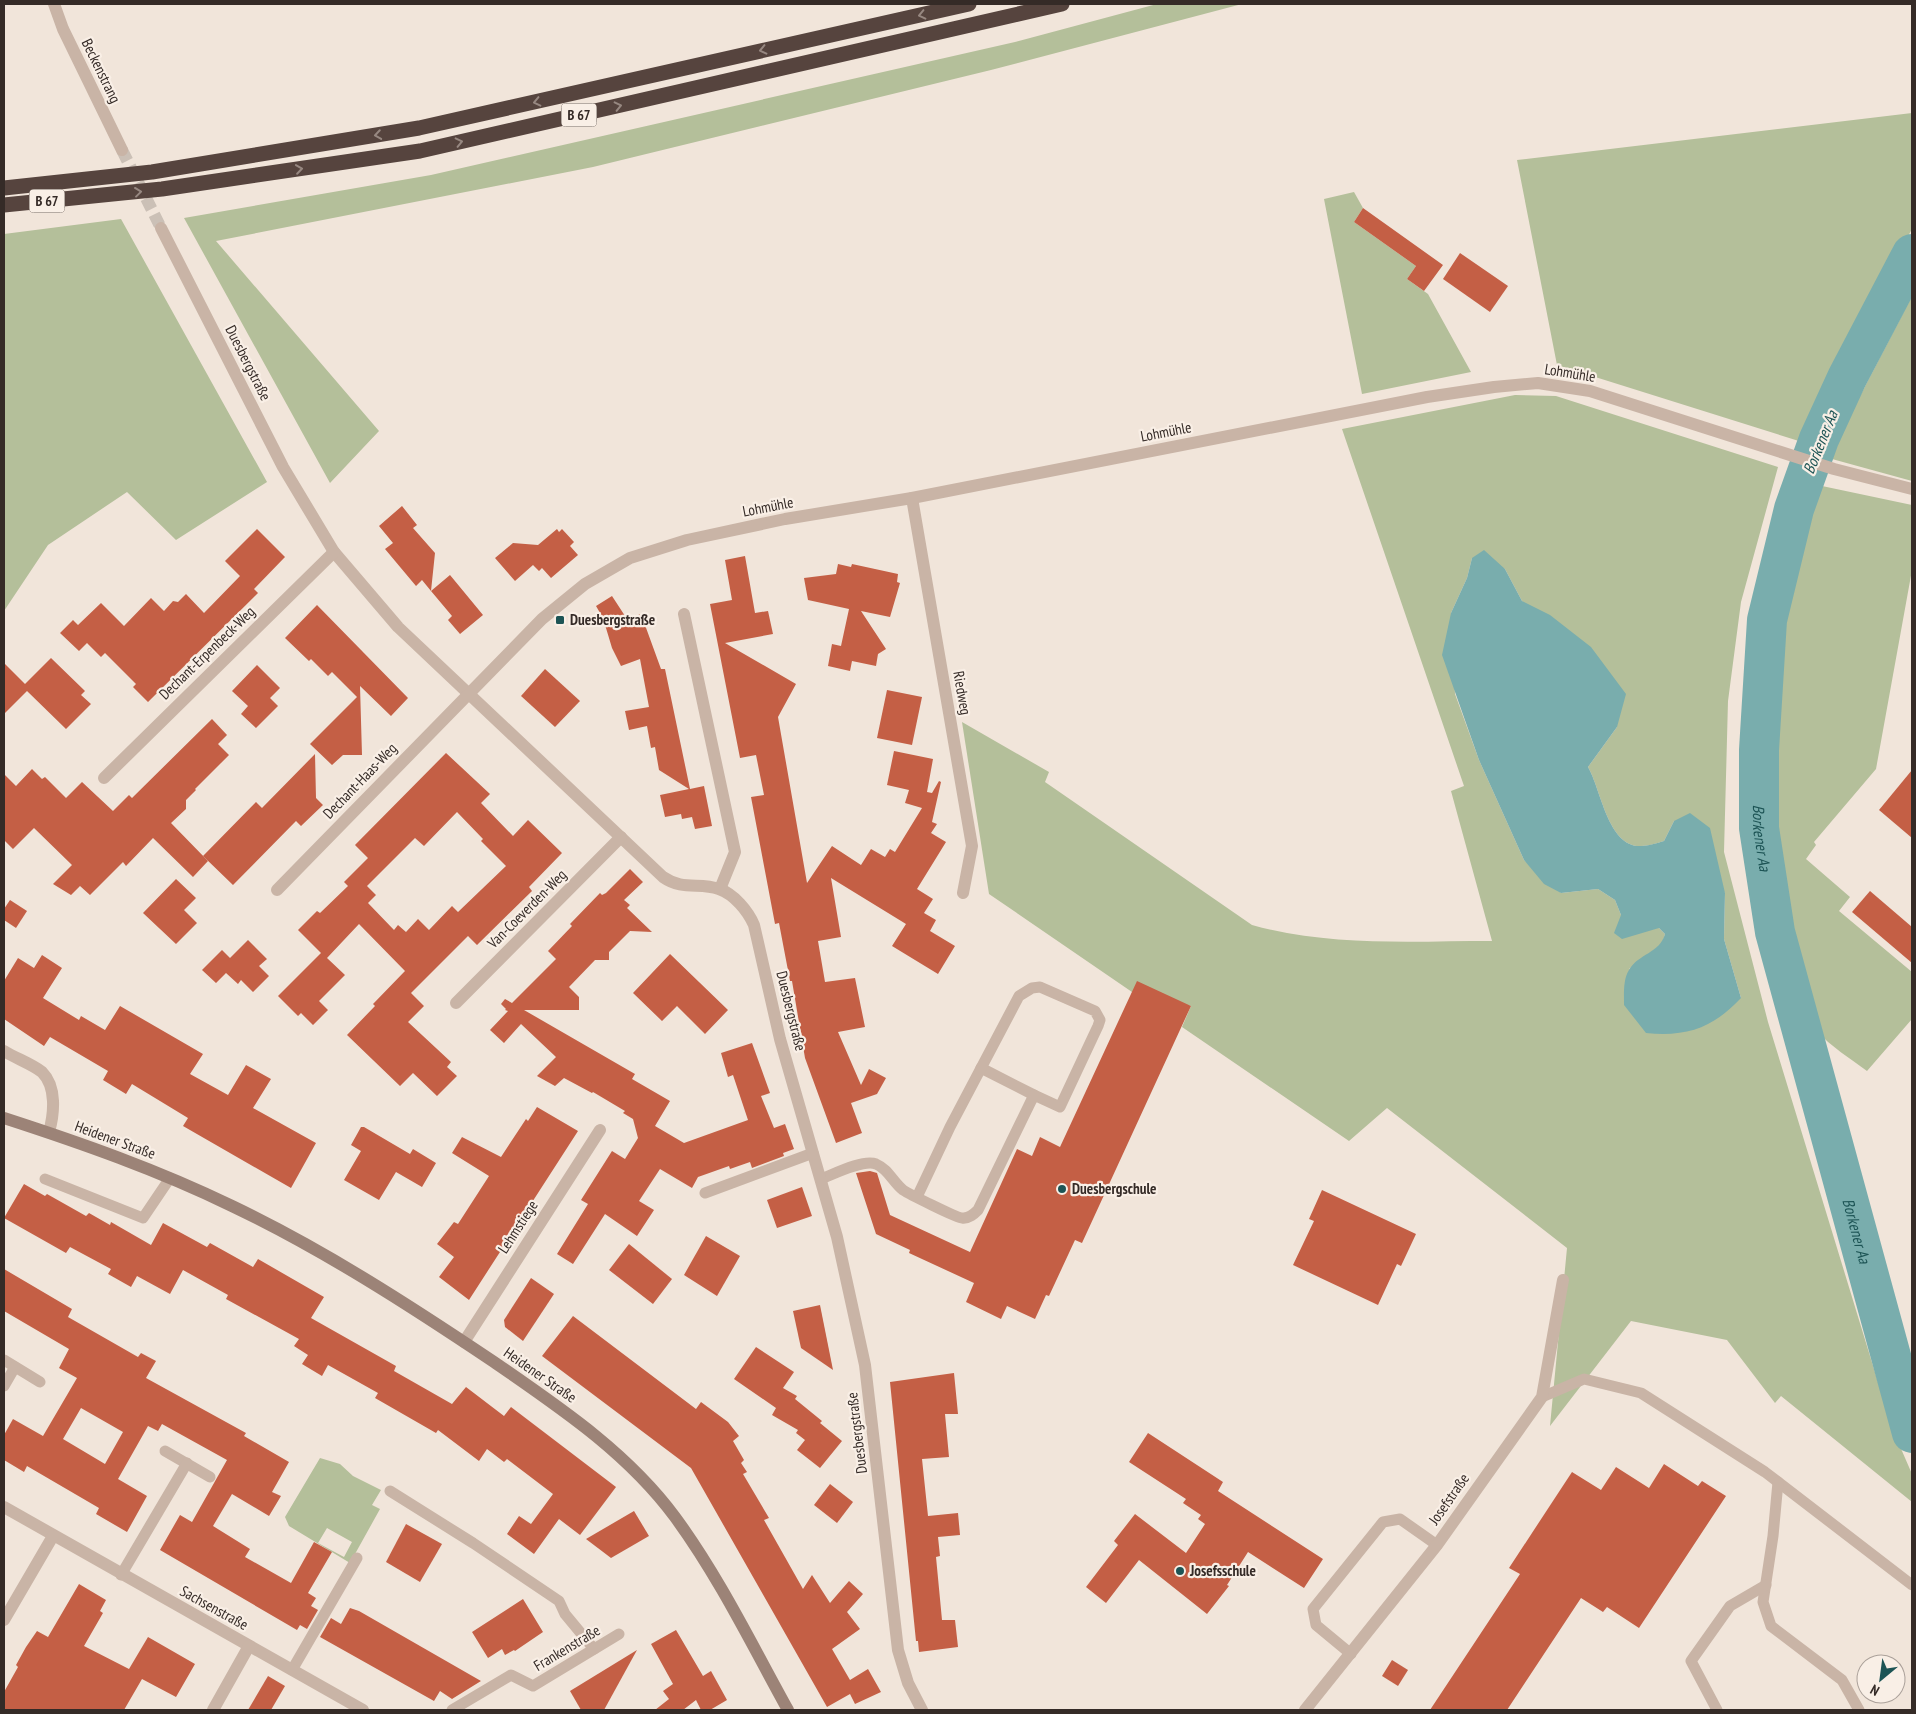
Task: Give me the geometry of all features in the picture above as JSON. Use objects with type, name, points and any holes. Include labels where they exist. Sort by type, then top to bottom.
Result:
[{"type":"highway","name":"B 67","points":[[4,188],[152,172],[419,128],[969,4]]},
{"type":"highway","name":"B 67","points":[[4,205],[90,198],[420,151],[1062,4]]},
{"type":"highway","points":[[4,214],[90,198]]},
{"type":"main road","name":"Heidener Straße","points":[[4,1118],[49,1132],[170,1178],[232,1206],[320,1251],[368,1279],[464,1342],[588,1428],[625,1461],[674,1516],[719,1584],[788,1710]]},
{"type":"street","name":"Beckenstrang","points":[[54,4],[63,29],[122,150]]},
{"type":"street","name":"Duesbergstraße","points":[[161,228],[283,467],[334,552],[398,627],[672,884],[720,889],[742,907],[754,925],[780,1039],[837,1237],[865,1365],[898,1650],[908,1683],[922,1710]]},
{"type":"street","name":"Lohmühle","points":[[468,694],[542,619],[585,584],[630,558],[713,534],[785,519],[912,498],[1427,397],[1494,386],[1538,383],[1590,391],[1834,469],[1912,489]]},
{"type":"street","name":"Riedweg","points":[[912,498],[972,846],[963,893]]},
{"type":"street","name":"Dechant-Erpenbeck-Weg","points":[[104,778],[334,552]]},
{"type":"street","points":[[684,614],[736,852],[720,889]]},
{"type":"street","name":"Dechant-Haas-Weg","points":[[277,890],[468,694]]},
{"type":"street","name":"Van-Coeverden-Weg","points":[[456,1003],[621,837]]},
{"type":"street","points":[[4,1051],[42,1073],[53,1096],[53,1116],[49,1132]]},
{"type":"street","name":"Lehmstiege","points":[[464,1342],[600,1130]]},
{"type":"street","name":"Josefstraße","points":[[1305,1710],[1437,1545],[1542,1397],[1562,1280]]},
{"type":"street","name":"Sachsenstraße","points":[[4,1507],[52,1536],[363,1710]]},
{"type":"street","points":[[4,1620],[52,1536]]},
{"type":"street","points":[[213,1710],[250,1646]]},
{"type":"lane","points":[[917,1196],[981,1068],[1019,996],[1032,988],[1040,988],[1095,1011],[1100,1020],[1060,1107],[981,1068]]},
{"type":"lane","points":[[821,1179],[865,1163],[875,1163],[884,1169],[904,1190],[961,1218],[971,1217],[978,1210],[1034,1095]]},
{"type":"lane","points":[[705,1193],[813,1153]]},
{"type":"lane","points":[[45,1179],[143,1218],[170,1178]]},
{"type":"lane","points":[[4,1360],[40,1382]]},
{"type":"lane","points":[[4,1386],[15,1367]]},
{"type":"lane","points":[[1542,1397],[1584,1379],[1641,1393],[1778,1482],[1912,1585]]},
{"type":"lane","points":[[165,1451],[210,1477]]},
{"type":"lane","points":[[121,1574],[187,1463]]},
{"type":"lane","points":[[1778,1482],[1763,1602],[1771,1626],[1842,1680],[1859,1710]]},
{"type":"lane","points":[[390,1491],[473,1543],[559,1601],[565,1614],[594,1650]]},
{"type":"lane","points":[[1351,1654],[1316,1626],[1313,1609],[1383,1522],[1400,1519],[1437,1545]]},
{"type":"lane","points":[[292,1670],[356,1558]]},
{"type":"lane","points":[[1717,1710],[1691,1660],[1730,1606],[1766,1584]]},
{"type":"lane","name":"Frankenstraße","points":[[452,1710],[511,1675],[532,1686],[619,1634]]},
{"type":"green space","points":[[1157,4],[1242,4],[991,70],[593,167],[216,241],[379,431],[330,483],[184,218],[431,175],[1015,42]]},
{"type":"green space","points":[[1912,113],[1912,229],[1846,348],[1802,442],[1557,365],[1517,160]]},
{"type":"green space","points":[[1354,192],[1363,208],[1354,222],[1416,266],[1407,279],[1428,294],[1471,372],[1362,394],[1324,199]]},
{"type":"green space","points":[[121,219],[267,482],[176,540],[127,492],[48,545],[4,611],[4,234]]},
{"type":"green space","points":[[1912,296],[1912,481],[1832,459],[1847,421]]},
{"type":"green space","points":[[1515,395],[1556,396],[1778,467],[1741,602],[1728,701],[1724,852],[1768,1022],[1892,1428],[1912,1474],[1912,1502],[1781,1396],[1775,1403],[1727,1340],[1631,1321],[1550,1426],[1567,1248],[1387,1108],[1349,1141],[1182,1027],[1191,1006],[1132,992],[989,894],[962,722],[1049,772],[1045,782],[1252,925],[1312,937],[1342,940],[1402,942],[1492,941],[1451,791],[1464,786],[1342,429]],"holes":[[[1472,558],[1505,569],[1522,601],[1617,727],[1588,767],[1613,828],[1621,838],[1630,844],[1644,846],[1664,841],[1674,821],[1725,893],[1724,939],[1741,998],[1629,969],[1662,944],[1665,934],[1659,928],[1621,915],[1615,900],[1598,889],[1561,893],[1524,860],[1479,760],[1455,694],[1451,613],[1467,578]]]},
{"type":"green space","points":[[1822,486],[1912,505],[1912,570],[1876,769],[1814,842],[1816,845],[1806,859],[1850,897],[1839,911],[1912,972],[1912,1019],[1867,1071],[1828,1042],[1817,1031],[1812,1019],[1789,915],[1776,813],[1775,710],[1780,659],[1788,608],[1799,558]]},
{"type":"green space","points":[[320,1458],[340,1464],[353,1476],[381,1490],[372,1505],[380,1509],[350,1563],[289,1526],[285,1517]],"holes":[[[327,1528],[352,1542],[344,1557],[318,1543]]]},
{"type":"water","points":[[1484,550],[1505,569],[1522,601],[1550,615],[1591,647],[1626,694],[1617,727],[1588,767],[1607,816],[1621,838],[1630,844],[1641,846],[1664,841],[1674,821],[1690,813],[1710,828],[1725,893],[1724,939],[1741,998],[1720,1017],[1709,1023],[1687,1032],[1646,1033],[1624,1005],[1625,982],[1627,974],[1633,965],[1654,950],[1665,934],[1659,928],[1622,939],[1614,933],[1621,915],[1615,900],[1598,889],[1561,893],[1544,884],[1524,860],[1479,760],[1442,655],[1451,613],[1467,578],[1472,558]]},
{"type":"building","points":[[1363,208],[1443,265],[1424,291],[1407,279],[1416,266],[1354,222]]},
{"type":"building","points":[[1460,253],[1508,286],[1490,312],[1443,279]]},
{"type":"building","points":[[402,506],[417,525],[413,528],[435,553],[431,591],[422,580],[416,586],[385,549],[393,543],[379,526]]},
{"type":"building","points":[[257,529],[285,557],[254,589],[258,593],[148,702],[133,687],[136,684],[105,653],[101,657],[87,643],[79,651],[60,633],[73,620],[78,625],[101,603],[124,626],[151,598],[164,611],[173,601],[178,602],[186,594],[204,613],[240,576],[225,561]]},
{"type":"building","points":[[557,529],[559,532],[562,529],[574,542],[570,546],[578,555],[551,578],[542,568],[539,571],[533,565],[515,581],[495,558],[513,543],[538,545]]},
{"type":"building","points":[[745,556],[755,613],[768,611],[773,634],[725,643],[796,684],[778,717],[807,883],[832,846],[861,865],[871,849],[885,857],[890,849],[895,852],[922,808],[905,803],[909,790],[887,785],[894,751],[933,759],[927,792],[932,793],[939,781],[941,782],[932,822],[937,824],[931,833],[946,842],[917,889],[933,899],[924,913],[936,920],[930,931],[955,946],[938,974],[892,946],[906,924],[831,878],[841,937],[818,941],[825,982],[855,978],[865,1027],[838,1032],[861,1085],[869,1069],[886,1078],[877,1094],[851,1103],[862,1133],[836,1143],[805,1058],[792,981],[790,981],[779,923],[775,924],[751,797],[764,795],[756,755],[740,758],[710,604],[732,600],[725,560]]},
{"type":"building","points":[[838,564],[851,567],[852,564],[898,574],[897,582],[900,583],[890,617],[861,611],[886,649],[878,654],[876,666],[852,661],[850,671],[828,666],[832,644],[841,646],[849,609],[808,600],[804,578],[836,574]]},
{"type":"building","points":[[450,575],[483,615],[460,634],[448,620],[452,616],[431,591]]},
{"type":"building","points":[[612,596],[627,619],[641,614],[661,669],[665,669],[690,789],[704,786],[712,826],[695,829],[692,817],[682,819],[681,814],[665,817],[660,795],[689,789],[659,770],[655,747],[651,748],[647,726],[629,730],[625,711],[649,707],[640,659],[621,666],[612,648],[603,618],[596,606]]},
{"type":"building","points":[[317,605],[408,698],[391,716],[360,686],[362,755],[343,755],[332,765],[310,744],[357,697],[332,672],[328,676],[285,638]]},
{"type":"building","points":[[51,658],[85,691],[81,695],[91,704],[66,729],[27,691],[4,714],[4,663],[25,684]]},
{"type":"building","points":[[257,665],[280,688],[270,698],[278,706],[256,728],[241,714],[248,706],[232,691]]},
{"type":"building","points":[[545,669],[580,701],[555,727],[521,696]]},
{"type":"building","points":[[887,690],[922,697],[912,745],[877,738]]},
{"type":"building","points":[[212,719],[227,735],[218,744],[229,755],[195,789],[186,800],[186,809],[171,823],[208,861],[193,877],[153,838],[126,866],[123,862],[90,895],[80,886],[71,895],[53,884],[72,865],[34,828],[13,849],[4,840],[4,774],[16,786],[32,769],[42,779],[45,777],[66,798],[82,782],[113,811],[129,795],[132,798]]},
{"type":"building","points":[[446,753],[490,794],[481,803],[513,836],[528,820],[562,853],[529,887],[532,891],[477,945],[468,936],[411,993],[424,1006],[408,1022],[451,1062],[447,1067],[457,1076],[437,1096],[413,1073],[400,1086],[347,1035],[375,1006],[373,1004],[405,971],[359,924],[327,958],[345,975],[319,1001],[328,1010],[313,1025],[301,1013],[298,1016],[278,996],[321,953],[298,930],[317,911],[320,913],[348,886],[344,882],[368,858],[355,845]],"holes":[[[457,812],[483,839],[481,841],[506,866],[458,912],[452,906],[429,930],[418,919],[406,932],[398,925],[394,930],[368,903],[376,895],[367,886],[415,838],[424,846]]]},
{"type":"building","points":[[315,754],[316,798],[323,805],[301,826],[296,821],[233,885],[203,856],[256,802],[262,808]]},
{"type":"building","points":[[1912,770],[1912,838],[1879,810]]},
{"type":"building","points":[[630,869],[643,882],[624,900],[630,905],[627,908],[652,932],[630,931],[609,952],[609,960],[595,960],[569,987],[579,997],[579,1010],[524,1010],[635,1074],[632,1079],[670,1101],[655,1126],[684,1143],[748,1120],[733,1075],[728,1077],[721,1053],[752,1043],[770,1093],[761,1096],[774,1128],[785,1124],[794,1149],[783,1153],[784,1156],[752,1168],[750,1162],[730,1169],[729,1166],[698,1177],[692,1188],[660,1169],[639,1201],[654,1210],[637,1236],[605,1214],[573,1264],[557,1254],[588,1204],[581,1200],[612,1151],[625,1159],[638,1138],[633,1119],[623,1113],[625,1111],[564,1078],[555,1086],[537,1076],[556,1057],[521,1024],[504,1043],[490,1030],[508,1011],[501,1004],[505,999],[512,1003],[556,959],[548,951],[572,926],[570,924],[600,893],[602,895],[606,893]]},
{"type":"building","points":[[176,879],[196,898],[184,910],[197,923],[176,944],[143,913]]},
{"type":"building","points":[[1870,891],[1912,927],[1912,963],[1852,912]]},
{"type":"building","points":[[10,900],[27,911],[16,928],[4,920],[4,909]]},
{"type":"building","points":[[248,940],[267,959],[259,966],[269,976],[253,992],[241,980],[238,984],[226,973],[216,983],[202,970],[222,950],[230,958]]},
{"type":"building","points":[[670,954],[728,1010],[705,1034],[677,1006],[662,1021],[633,993]]},
{"type":"building","points":[[42,955],[62,968],[43,998],[79,1020],[81,1016],[105,1030],[120,1006],[203,1054],[190,1074],[228,1095],[246,1065],[271,1079],[253,1108],[316,1143],[291,1188],[183,1126],[188,1118],[132,1084],[126,1094],[103,1080],[108,1071],[50,1037],[44,1046],[4,1019],[4,981],[18,958],[34,968]]},
{"type":"building","points":[[1137,981],[1191,1006],[1082,1243],[1075,1240],[1049,1296],[1046,1295],[1035,1319],[1007,1306],[1001,1319],[966,1302],[974,1283],[909,1253],[910,1250],[876,1234],[856,1173],[870,1171],[877,1173],[890,1215],[970,1252],[1017,1149],[1032,1156],[1040,1137],[1060,1147]]},
{"type":"building","points":[[537,1107],[578,1131],[469,1300],[439,1277],[454,1257],[437,1244],[454,1222],[458,1224],[489,1176],[452,1153],[462,1137],[501,1157],[526,1119],[528,1121]]},
{"type":"building","points":[[361,1127],[410,1154],[413,1149],[436,1163],[422,1187],[396,1172],[379,1200],[344,1180],[361,1151],[351,1145]]},
{"type":"building","points":[[24,1184],[45,1196],[47,1194],[86,1216],[89,1213],[110,1225],[111,1222],[151,1245],[163,1223],[207,1247],[210,1243],[253,1267],[258,1259],[324,1297],[311,1318],[396,1366],[394,1371],[452,1404],[466,1387],[504,1416],[511,1407],[616,1487],[580,1535],[559,1519],[534,1554],[507,1534],[519,1516],[531,1524],[553,1494],[507,1459],[504,1462],[487,1449],[479,1461],[438,1430],[436,1433],[375,1398],[378,1393],[328,1365],[322,1376],[302,1364],[308,1355],[294,1346],[299,1339],[226,1299],[228,1295],[183,1270],[170,1294],[137,1276],[131,1287],[108,1274],[111,1269],[70,1247],[66,1253],[4,1218]]},
{"type":"building","points":[[802,1187],[812,1216],[777,1228],[767,1200]]},
{"type":"building","points":[[1322,1190],[1416,1234],[1401,1266],[1397,1264],[1378,1305],[1293,1265],[1314,1221],[1309,1219]]},
{"type":"building","points":[[706,1236],[740,1256],[717,1296],[684,1275]]},
{"type":"building","points":[[629,1244],[672,1279],[653,1304],[609,1270]]},
{"type":"building","points":[[4,1269],[72,1309],[68,1317],[138,1357],[141,1353],[156,1361],[146,1378],[246,1433],[244,1436],[289,1462],[272,1492],[281,1496],[269,1516],[232,1494],[213,1526],[250,1549],[245,1557],[291,1583],[314,1542],[332,1552],[308,1593],[316,1598],[311,1606],[318,1610],[307,1629],[300,1625],[297,1630],[160,1550],[180,1515],[192,1522],[227,1460],[162,1424],[158,1431],[148,1426],[118,1479],[147,1496],[127,1532],[96,1514],[99,1508],[27,1466],[24,1472],[4,1460],[4,1435],[13,1419],[43,1436],[77,1378],[59,1368],[69,1349],[4,1311]],"holes":[[[81,1408],[123,1432],[105,1464],[63,1439]]]},
{"type":"building","points":[[531,1278],[554,1294],[523,1341],[505,1327],[504,1320]]},
{"type":"building","points":[[820,1305],[833,1370],[801,1348],[793,1311]]},
{"type":"building","points":[[573,1316],[696,1409],[701,1402],[728,1422],[739,1436],[733,1441],[744,1460],[741,1463],[747,1472],[743,1474],[769,1518],[764,1520],[803,1589],[812,1575],[830,1603],[849,1581],[863,1594],[847,1612],[860,1629],[832,1649],[850,1680],[868,1669],[881,1692],[855,1704],[850,1694],[827,1707],[691,1468],[542,1356]]},
{"type":"building","points":[[756,1347],[794,1372],[783,1388],[797,1396],[795,1399],[822,1421],[820,1423],[842,1441],[820,1468],[797,1450],[805,1440],[796,1433],[798,1430],[772,1415],[776,1408],[734,1379]]},
{"type":"building","points":[[954,1373],[958,1414],[945,1414],[949,1457],[922,1459],[928,1516],[958,1513],[960,1535],[938,1537],[940,1556],[936,1557],[942,1620],[955,1620],[958,1647],[919,1652],[918,1641],[916,1641],[890,1382]]},
{"type":"building","points":[[1148,1433],[1223,1482],[1218,1491],[1323,1559],[1304,1588],[1248,1552],[1227,1585],[1229,1586],[1207,1614],[1139,1560],[1106,1603],[1086,1587],[1118,1545],[1114,1541],[1135,1514],[1186,1553],[1205,1524],[1198,1519],[1201,1515],[1183,1503],[1186,1499],[1129,1462]]},
{"type":"building","points":[[1664,1464],[1698,1486],[1702,1481],[1726,1496],[1639,1628],[1607,1607],[1603,1612],[1581,1598],[1507,1710],[1430,1710],[1520,1574],[1509,1568],[1572,1472],[1601,1490],[1616,1467],[1649,1488]]},
{"type":"building","points":[[830,1484],[853,1502],[837,1523],[814,1505]]},
{"type":"building","points":[[634,1511],[649,1536],[611,1558],[586,1539]]},
{"type":"building","points":[[406,1524],[442,1544],[420,1582],[386,1562]]},
{"type":"building","points":[[79,1584],[106,1600],[100,1611],[103,1613],[84,1646],[129,1669],[148,1637],[195,1664],[176,1697],[142,1679],[124,1710],[4,1710],[4,1692],[18,1667],[16,1665],[26,1647],[37,1631],[48,1637]]},
{"type":"building","points":[[523,1599],[543,1632],[515,1651],[505,1655],[502,1649],[488,1658],[472,1632]]},
{"type":"building","points":[[350,1608],[359,1611],[481,1681],[452,1699],[440,1691],[434,1701],[320,1637],[331,1618],[341,1624]]},
{"type":"building","points":[[676,1630],[703,1676],[711,1671],[727,1700],[710,1710],[701,1710],[696,1700],[683,1710],[655,1710],[669,1699],[663,1691],[673,1684],[651,1644]]},
{"type":"building","points":[[637,1650],[604,1710],[581,1710],[570,1691]]},
{"type":"building","points":[[1392,1660],[1408,1670],[1398,1686],[1382,1676]]},
{"type":"building","points":[[268,1676],[285,1686],[271,1710],[248,1710]]},
{"type":"waterway","name":"Borkener Aa","points":[[1912,254],[1847,378],[1819,439],[1794,509],[1767,620],[1759,750],[1759,828],[1775,932],[1912,1433]]},
{"type":"tunnel","points":[[122,150],[161,228]]},
{"type":"place","name":"Duesbergstraße","points":[[560,620]]},
{"type":"place","name":"Duesbergschule","points":[[1062,1189]]},
{"type":"place","name":"Josefsschule","points":[[1180,1571]]}]
